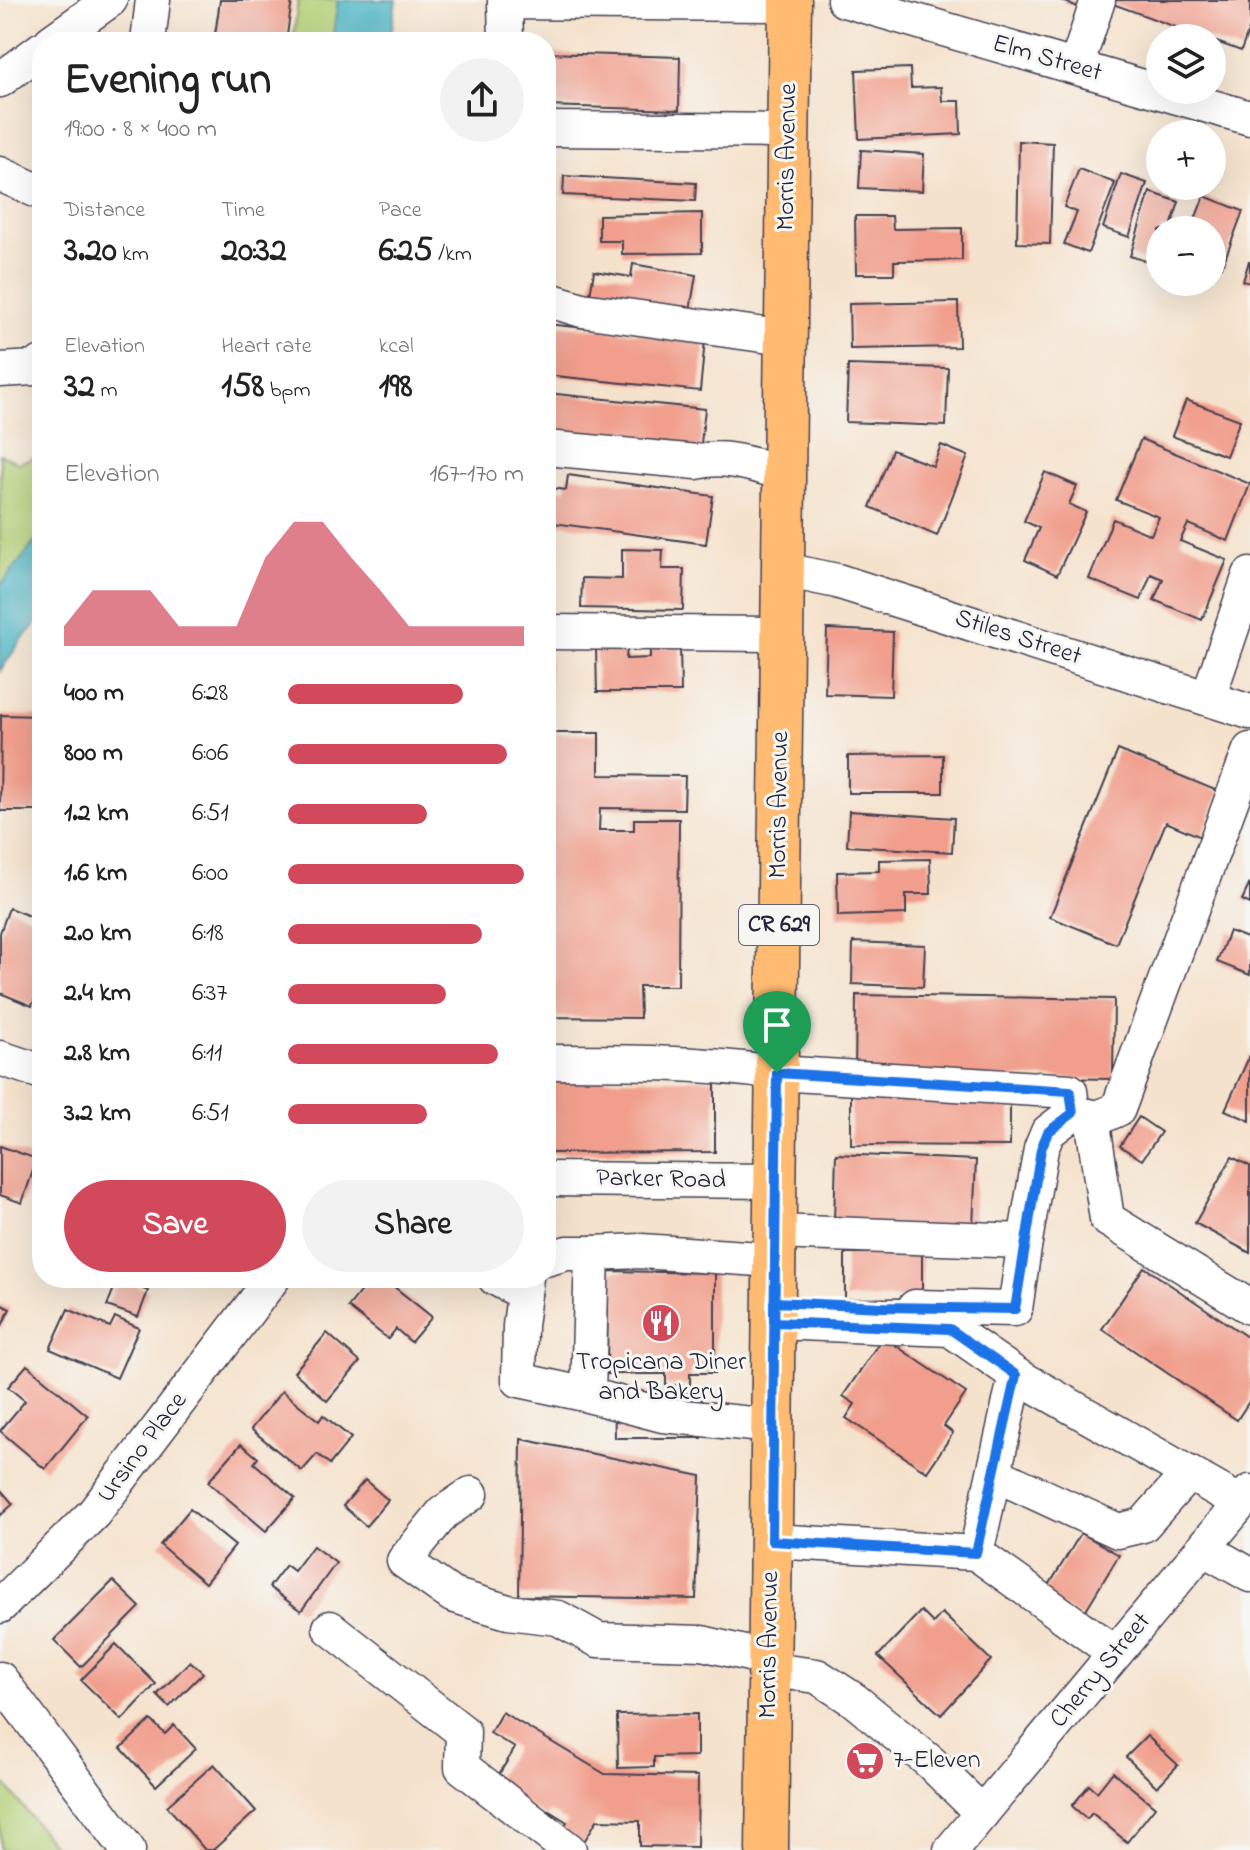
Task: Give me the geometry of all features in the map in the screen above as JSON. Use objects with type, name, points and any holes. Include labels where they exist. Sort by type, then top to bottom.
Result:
[{"type":"main road","name":"Morris Avenue","points":[[767,1850],[784,570],[771,473],[786,338],[790,2]]},
{"type":"street","points":[[65,32],[110,0]]},
{"type":"street","points":[[149,32],[153,0]]},
{"type":"street","name":"Elm Street","points":[[844,0],[1076,67],[1247,108]]},
{"type":"street","points":[[1076,67],[1098,0]]},
{"type":"street","points":[[506,32],[505,2],[790,2]]},
{"type":"street","points":[[0,80],[32,56]]},
{"type":"street","points":[[556,129],[789,131]]},
{"type":"street","points":[[0,174],[32,188]]},
{"type":"street","points":[[556,302],[582,310],[786,338]]},
{"type":"street","points":[[0,370],[32,368]]},
{"type":"street","points":[[556,449],[697,462],[711,458],[771,473]]},
{"type":"street","points":[[556,462],[771,473]]},
{"type":"street","name":"Stiles Street","points":[[784,570],[837,581],[1250,712]]},
{"type":"street","points":[[1208,698],[1250,575]]},
{"type":"street","points":[[556,632],[782,634]]},
{"type":"street","points":[[774,1312],[882,1307],[1015,1309],[1041,1149],[1048,1132],[1082,1115],[1098,1118],[1118,1109],[1250,750]]},
{"type":"street","points":[[0,1058],[32,1069]]},
{"type":"street","points":[[556,1062],[645,1061],[777,1073],[1070,1091],[1082,1115],[1107,1219],[1250,1307]]},
{"type":"street","name":"Parker Road","points":[[556,1179],[776,1181]]},
{"type":"street","points":[[588,1395],[568,1255],[775,1246],[1025,1241]]},
{"type":"street","name":"Ursino Place","points":[[0,1606],[94,1513],[265,1288]]},
{"type":"street","points":[[515,1288],[519,1380],[663,1415],[773,1426]]},
{"type":"street","points":[[774,1312],[950,1329],[1016,1375],[1189,1473],[1246,1497]]},
{"type":"street","points":[[976,1553],[1016,1375]]},
{"type":"street","points":[[995,1474],[1118,1531],[1143,1525],[1189,1473]]},
{"type":"street","points":[[471,1494],[443,1513],[404,1561],[452,1595],[508,1612],[558,1618],[598,1640],[702,1643],[817,1676],[854,1700],[930,1762],[982,1813]]},
{"type":"street","name":"Cherry Street","points":[[951,1850],[1246,1497]]},
{"type":"street","points":[[772,1541],[976,1553],[1115,1653]]},
{"type":"street","points":[[1204,1549],[1250,1575]]},
{"type":"street","points":[[330,1628],[463,1732],[462,1767],[569,1850]]},
{"type":"street","points":[[0,1679],[128,1850]]},
{"type":"green space","points":[[298,0],[338,0],[333,32],[294,32]]},
{"type":"green space","points":[[0,454],[18,463],[32,458],[32,546],[0,586]]},
{"type":"green space","points":[[0,1778],[57,1850],[0,1850]]},
{"type":"water","points":[[338,0],[396,0],[391,32],[333,32]]},
{"type":"water","points":[[32,546],[32,628],[0,671],[0,586]]},
{"type":"building","points":[[220,0],[292,0],[287,32],[215,32]]},
{"type":"building","points":[[1060,0],[1080,0],[1078,7]]},
{"type":"building","points":[[1115,0],[1250,0],[1250,26],[1241,51],[1226,45],[1226,24],[1167,24],[1113,4]]},
{"type":"building","points":[[556,53],[680,57],[679,110],[556,106]]},
{"type":"building","points":[[910,68],[911,88],[941,87],[942,101],[960,101],[961,134],[859,139],[856,70]]},
{"type":"building","points":[[1019,141],[1053,143],[1050,244],[1017,243]]},
{"type":"building","points":[[861,150],[924,154],[922,191],[859,188]]},
{"type":"building","points":[[1079,169],[1115,183],[1088,253],[1064,244],[1077,212],[1064,207]]},
{"type":"building","points":[[1121,174],[1146,183],[1129,237],[1103,228]]},
{"type":"building","points":[[564,176],[696,183],[695,201],[563,195]]},
{"type":"building","points":[[1148,200],[1179,202],[1174,216],[1146,216],[1146,261],[1130,256]]},
{"type":"building","points":[[1202,200],[1214,200],[1243,211],[1226,256],[1226,216],[1196,216]]},
{"type":"building","points":[[702,213],[702,253],[622,254],[622,241],[599,241],[599,215]]},
{"type":"building","points":[[855,216],[892,216],[893,229],[962,228],[962,260],[894,261],[894,274],[856,274]]},
{"type":"building","points":[[1250,261],[1250,283],[1243,281]]},
{"type":"building","points":[[633,264],[696,275],[688,323],[588,307],[594,271],[631,277]]},
{"type":"building","points":[[958,302],[959,347],[850,349],[849,304]]},
{"type":"building","points":[[556,325],[705,340],[700,391],[556,376]]},
{"type":"building","points":[[848,365],[948,368],[946,426],[846,422]]},
{"type":"building","points":[[556,394],[705,409],[699,460],[556,445]]},
{"type":"building","points":[[1186,400],[1240,420],[1226,456],[1172,436]]},
{"type":"building","points":[[1141,439],[1250,484],[1228,541],[1188,524],[1180,541],[1227,560],[1202,620],[1154,600],[1163,579],[1151,574],[1141,600],[1089,579],[1113,519],[1151,535],[1159,517],[1116,500]]},
{"type":"building","points":[[941,445],[968,456],[937,536],[870,507],[892,450],[933,466]]},
{"type":"building","points":[[1045,472],[1077,486],[1069,504],[1086,512],[1057,575],[1025,560],[1039,528],[1024,521]]},
{"type":"building","points":[[568,475],[713,496],[706,544],[556,523],[556,488],[566,490]]},
{"type":"building","points":[[622,549],[663,550],[662,569],[684,569],[683,610],[581,608],[582,578],[622,579]]},
{"type":"building","points":[[827,629],[893,632],[891,696],[825,694]]},
{"type":"building","points":[[650,647],[680,647],[681,692],[597,692],[596,649],[627,648],[626,659],[650,658]]},
{"type":"building","points":[[1,715],[32,716],[32,811],[0,811]]},
{"type":"building","points":[[556,733],[599,733],[599,775],[685,776],[684,809],[600,808],[599,830],[634,830],[634,819],[679,819],[678,986],[639,986],[640,1018],[556,1017]]},
{"type":"building","points":[[1118,750],[1220,792],[1201,837],[1166,822],[1116,944],[1050,917]]},
{"type":"building","points":[[943,755],[943,793],[848,793],[848,756]]},
{"type":"building","points":[[849,811],[954,818],[952,852],[847,846]]},
{"type":"building","points":[[930,859],[931,894],[906,894],[906,914],[838,916],[837,872],[879,871],[879,860]]},
{"type":"building","points":[[1250,883],[1250,904],[1242,900]]},
{"type":"building","points":[[9,908],[32,917],[32,1006],[0,993],[0,933]]},
{"type":"building","points":[[1229,931],[1250,939],[1250,975],[1217,962]]},
{"type":"building","points":[[853,942],[925,945],[923,987],[852,984]]},
{"type":"building","points":[[856,995],[1114,999],[1113,1079],[855,1075]]},
{"type":"building","points":[[1250,1055],[1250,1121],[1225,1110]]},
{"type":"building","points":[[556,1079],[715,1079],[715,1152],[556,1153]]},
{"type":"building","points":[[851,1091],[1010,1092],[1010,1146],[851,1145]]},
{"type":"building","points":[[1139,1117],[1161,1132],[1142,1160],[1120,1146]]},
{"type":"building","points":[[0,1146],[32,1157],[32,1174],[22,1203],[0,1195]]},
{"type":"building","points":[[836,1154],[976,1160],[973,1228],[834,1222]]},
{"type":"building","points":[[1232,1157],[1250,1166],[1250,1253],[1195,1223]]},
{"type":"building","points":[[845,1253],[922,1253],[922,1298],[845,1299]]},
{"type":"building","points":[[1144,1267],[1250,1339],[1250,1400],[1237,1420],[1102,1329]]},
{"type":"building","name":"Tropicana Diner and Bakery","points":[[608,1271],[715,1273],[715,1373],[690,1373],[690,1386],[666,1385],[666,1374],[607,1374]]},
{"type":"building","points":[[114,1288],[148,1291],[138,1317],[107,1306]]},
{"type":"building","points":[[363,1288],[396,1288],[432,1317],[411,1342],[396,1329],[388,1339],[348,1307]]},
{"type":"building","points":[[0,1304],[10,1309],[0,1330]]},
{"type":"building","points":[[68,1309],[110,1327],[115,1317],[139,1328],[117,1378],[50,1349]]},
{"type":"building","points":[[327,1333],[360,1362],[327,1401],[294,1372]]},
{"type":"building","points":[[883,1337],[966,1393],[944,1426],[953,1433],[927,1472],[846,1418],[855,1404],[843,1396]]},
{"type":"building","points":[[27,1365],[88,1416],[45,1469],[0,1431],[25,1401],[8,1387]]},
{"type":"building","points":[[282,1391],[319,1421],[323,1415],[351,1438],[330,1464],[317,1454],[302,1471],[251,1429]]},
{"type":"building","points":[[614,1393],[702,1393],[702,1438],[615,1438]]},
{"type":"building","points":[[521,1439],[701,1476],[696,1599],[519,1596]]},
{"type":"building","points":[[241,1444],[258,1458],[254,1463],[295,1498],[266,1531],[208,1482]]},
{"type":"building","points":[[365,1480],[388,1500],[366,1526],[343,1506]]},
{"type":"building","points":[[0,1489],[13,1504],[0,1516]]},
{"type":"building","points":[[190,1509],[235,1546],[205,1583],[160,1545]]},
{"type":"building","points":[[1081,1533],[1119,1555],[1081,1618],[1043,1595]]},
{"type":"building","points":[[313,1546],[336,1563],[301,1611],[269,1587],[286,1565],[294,1571]]},
{"type":"building","points":[[113,1581],[140,1607],[81,1667],[54,1640]]},
{"type":"building","points":[[921,1611],[933,1623],[942,1613],[991,1660],[941,1715],[878,1656]]},
{"type":"building","points":[[116,1644],[156,1684],[122,1720],[81,1680]]},
{"type":"building","points":[[190,1661],[203,1673],[169,1707],[157,1695]]},
{"type":"building","points":[[502,1712],[605,1774],[698,1776],[697,1847],[640,1846],[640,1821],[597,1820],[582,1845],[560,1832],[567,1822],[549,1811],[546,1817],[493,1784],[515,1748],[490,1733]]},
{"type":"building","points":[[697,1714],[697,1756],[654,1757],[654,1767],[618,1768],[617,1715]]},
{"type":"building","points":[[151,1720],[165,1734],[174,1725],[196,1749],[156,1786],[121,1748]]},
{"type":"building","points":[[1147,1736],[1178,1765],[1157,1787],[1126,1757]]},
{"type":"building","points":[[214,1764],[256,1811],[213,1850],[205,1850],[167,1806]]},
{"type":"building","points":[[1113,1772],[1155,1807],[1127,1842],[1092,1813],[1087,1819],[1072,1806],[1089,1785],[1097,1792]]},
{"type":"place","name":"Tropicana Diner and Bakery","points":[[661,1323]]},
{"type":"place","name":"7-Eleven","points":[[865,1761]]},
{"type":"route","points":[[777,1073],[772,1541],[976,1553],[1016,1375],[950,1329],[774,1322],[774,1302],[882,1307],[1015,1309],[1041,1149],[1048,1132],[1073,1113],[1070,1091],[777,1073]]}]
